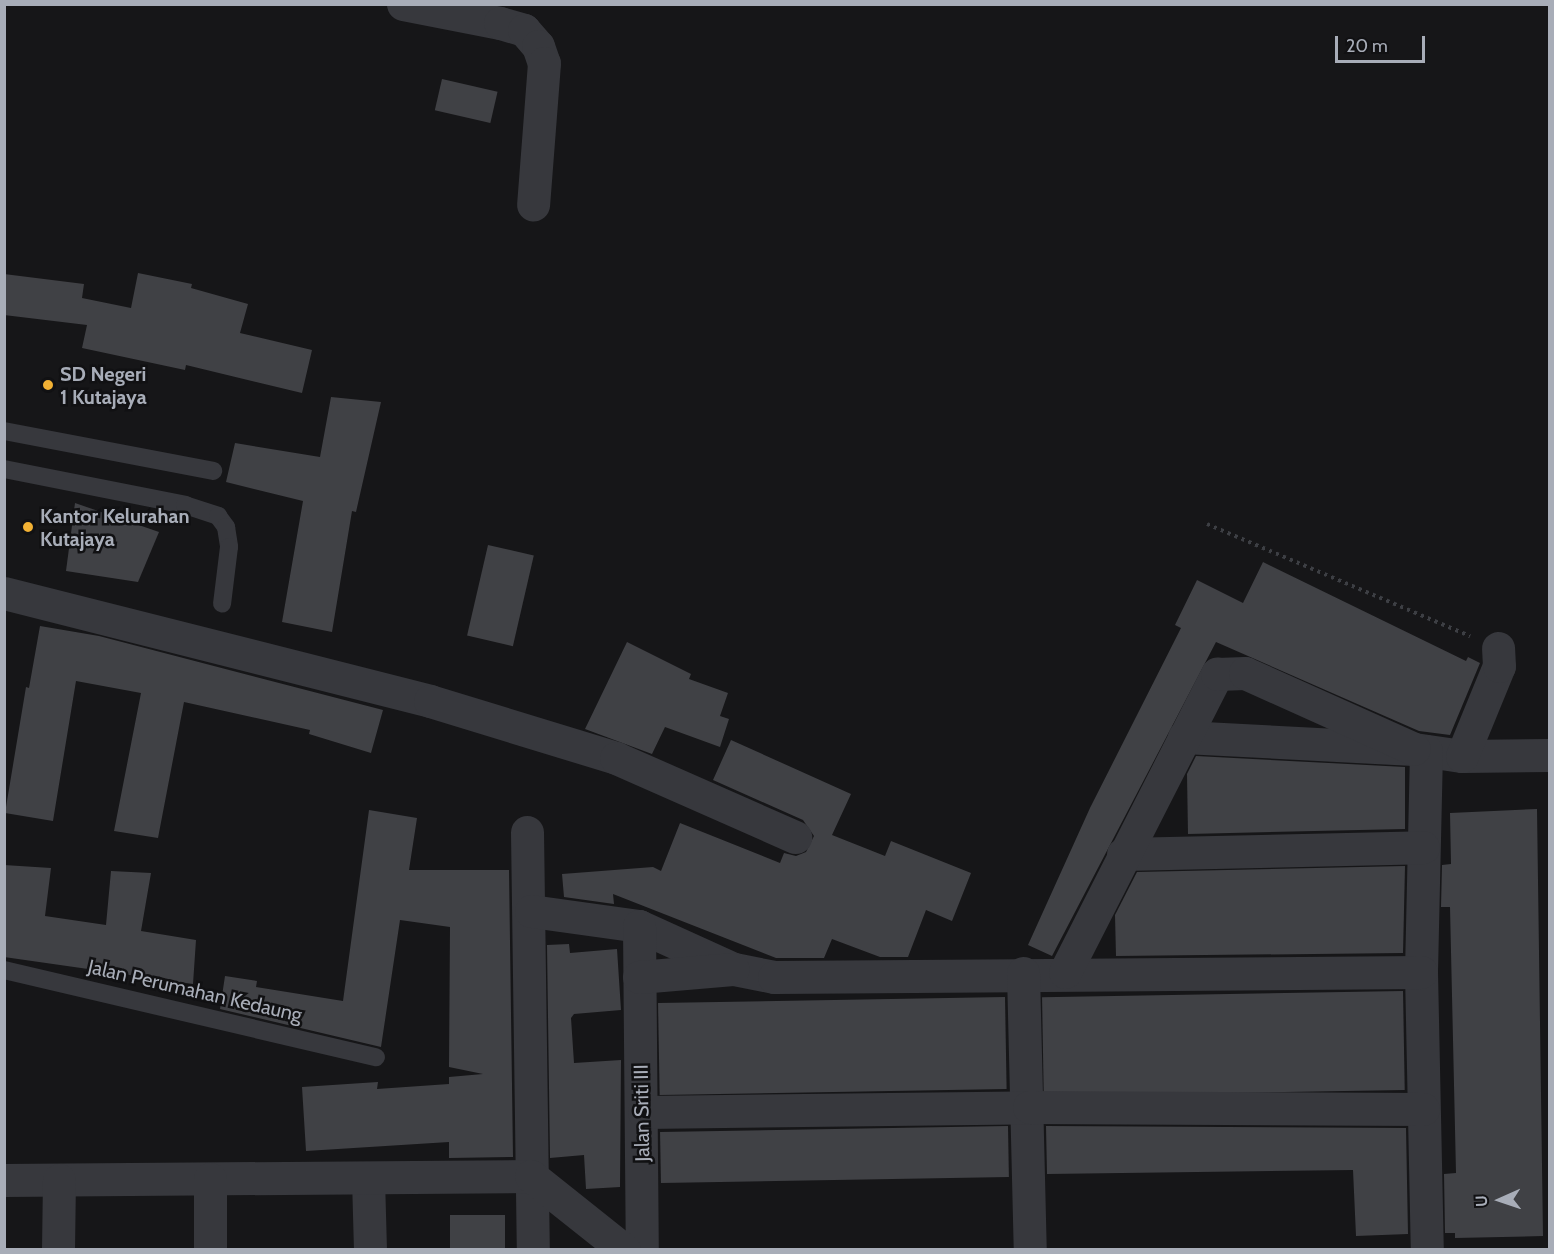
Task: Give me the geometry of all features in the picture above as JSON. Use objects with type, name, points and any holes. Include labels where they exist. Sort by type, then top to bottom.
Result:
[{"type":"street","points":[[404,4],[524,30],[538,46],[544,63],[533,206]]},
{"type":"street","points":[[4,593],[430,701],[616,758],[795,837]]},
{"type":"street","points":[[1462,756],[1499,666],[1498,648]]},
{"type":"street","points":[[1065,972],[1214,678],[1237,671],[1420,750]]},
{"type":"street","points":[[1185,737],[1420,750],[1462,756],[1550,755]]},
{"type":"street","points":[[1420,750],[1423,847],[1421,972],[1427,1250]]},
{"type":"street","points":[[527,832],[531,911],[533,1250]]},
{"type":"street","points":[[1123,854],[1423,847]]},
{"type":"street","points":[[531,911],[639,926],[734,969],[774,977],[1065,972],[1421,972]]},
{"type":"street","name":"Jalan Sriti III","points":[[639,926],[644,1112],[642,1250]]},
{"type":"street","points":[[639,977],[734,969]]},
{"type":"street","points":[[1023,974],[1029,1107],[1030,1250]]},
{"type":"street","points":[[644,1112],[1029,1107],[1424,1109]]},
{"type":"street","points":[[4,1180],[531,1176],[624,1250]]},
{"type":"street","points":[[368,1178],[370,1250]]},
{"type":"street","points":[[210,1179],[210,1250]]},
{"type":"street","points":[[58,1250],[59,1180]]},
{"type":"lane","points":[[4,430],[213,471]]},
{"type":"lane","points":[[4,469],[184,505],[218,516],[226,527],[229,548],[222,604]]},
{"type":"lane","name":"Jalan Perumahan Kedaung","points":[[4,970],[376,1057]]},
{"type":"path","points":[[1207,524],[1498,648]]},
{"type":"building","points":[[442,79],[498,92],[490,123],[435,110]]},
{"type":"building","points":[[138,273],[192,284],[191,288],[248,304],[240,333],[312,350],[302,393],[186,365],[185,370],[82,348],[87,325],[4,315],[4,274],[84,284],[82,298],[131,308]]},
{"type":"building","points":[[331,397],[381,402],[356,512],[352,511],[332,632],[282,622],[303,501],[226,482],[235,443],[320,457]]},
{"type":"building","points":[[75,503],[159,532],[138,582],[66,571]]},
{"type":"building","points":[[488,545],[534,556],[513,646],[467,636]]},
{"type":"building","points":[[1263,562],[1466,661],[1468,657],[1480,663],[1450,735],[1419,731],[1216,642],[1052,956],[1028,945],[1090,808],[1181,628],[1175,625],[1197,580],[1243,603]]},
{"type":"building","points":[[40,626],[99,636],[383,710],[371,753],[309,734],[310,730],[184,702],[158,838],[114,831],[141,693],[76,681],[53,821],[5,813],[26,687],[29,688]]},
{"type":"building","points":[[627,642],[691,674],[689,679],[728,693],[720,716],[729,719],[720,747],[665,727],[652,754],[585,729]]},
{"type":"building","points":[[731,740],[851,794],[832,835],[885,856],[891,841],[971,873],[952,921],[926,910],[908,957],[880,957],[832,939],[824,958],[776,958],[613,894],[614,904],[564,897],[562,874],[653,867],[661,871],[680,823],[780,863],[784,853],[796,856],[806,852],[814,836],[803,820],[713,780]]},
{"type":"building","points":[[1196,756],[1405,767],[1405,829],[1188,834],[1187,774]]},
{"type":"building","points":[[1537,809],[1543,1236],[1455,1238],[1455,1233],[1445,1233],[1444,1174],[1456,1173],[1450,907],[1441,907],[1442,865],[1451,864],[1450,813]]},
{"type":"building","points":[[369,810],[417,818],[409,870],[509,870],[513,1157],[449,1158],[449,1142],[306,1151],[302,1087],[378,1082],[377,1089],[449,1084],[449,1077],[483,1074],[449,1067],[450,927],[400,920],[381,1047],[220,1009],[225,976],[257,981],[256,987],[343,1001]]},
{"type":"building","points":[[4,865],[51,868],[45,916],[106,925],[111,871],[151,873],[141,931],[196,940],[193,984],[4,957]]},
{"type":"building","points":[[1405,866],[1403,953],[1116,956],[1115,915],[1137,872]]},
{"type":"building","points":[[569,944],[570,953],[617,949],[621,1010],[574,1014],[571,1018],[574,1063],[621,1060],[620,1187],[586,1189],[584,1155],[550,1158],[547,945]]},
{"type":"building","points":[[1403,991],[1405,1090],[1044,1096],[1042,997]]},
{"type":"building","points":[[1005,997],[1007,1089],[660,1095],[658,1003]]},
{"type":"building","points":[[1008,1126],[1009,1177],[661,1183],[660,1132]]},
{"type":"building","points":[[1046,1126],[1406,1128],[1408,1234],[1356,1236],[1353,1170],[1047,1174]]},
{"type":"building","points":[[450,1215],[505,1215],[505,1250],[450,1250]]},
{"type":"place","name":"SD Negeri 1 Kutajaya","points":[[48,385]]},
{"type":"place","name":"Kantor Kelurahan Kutajaya","points":[[28,527]]}]
